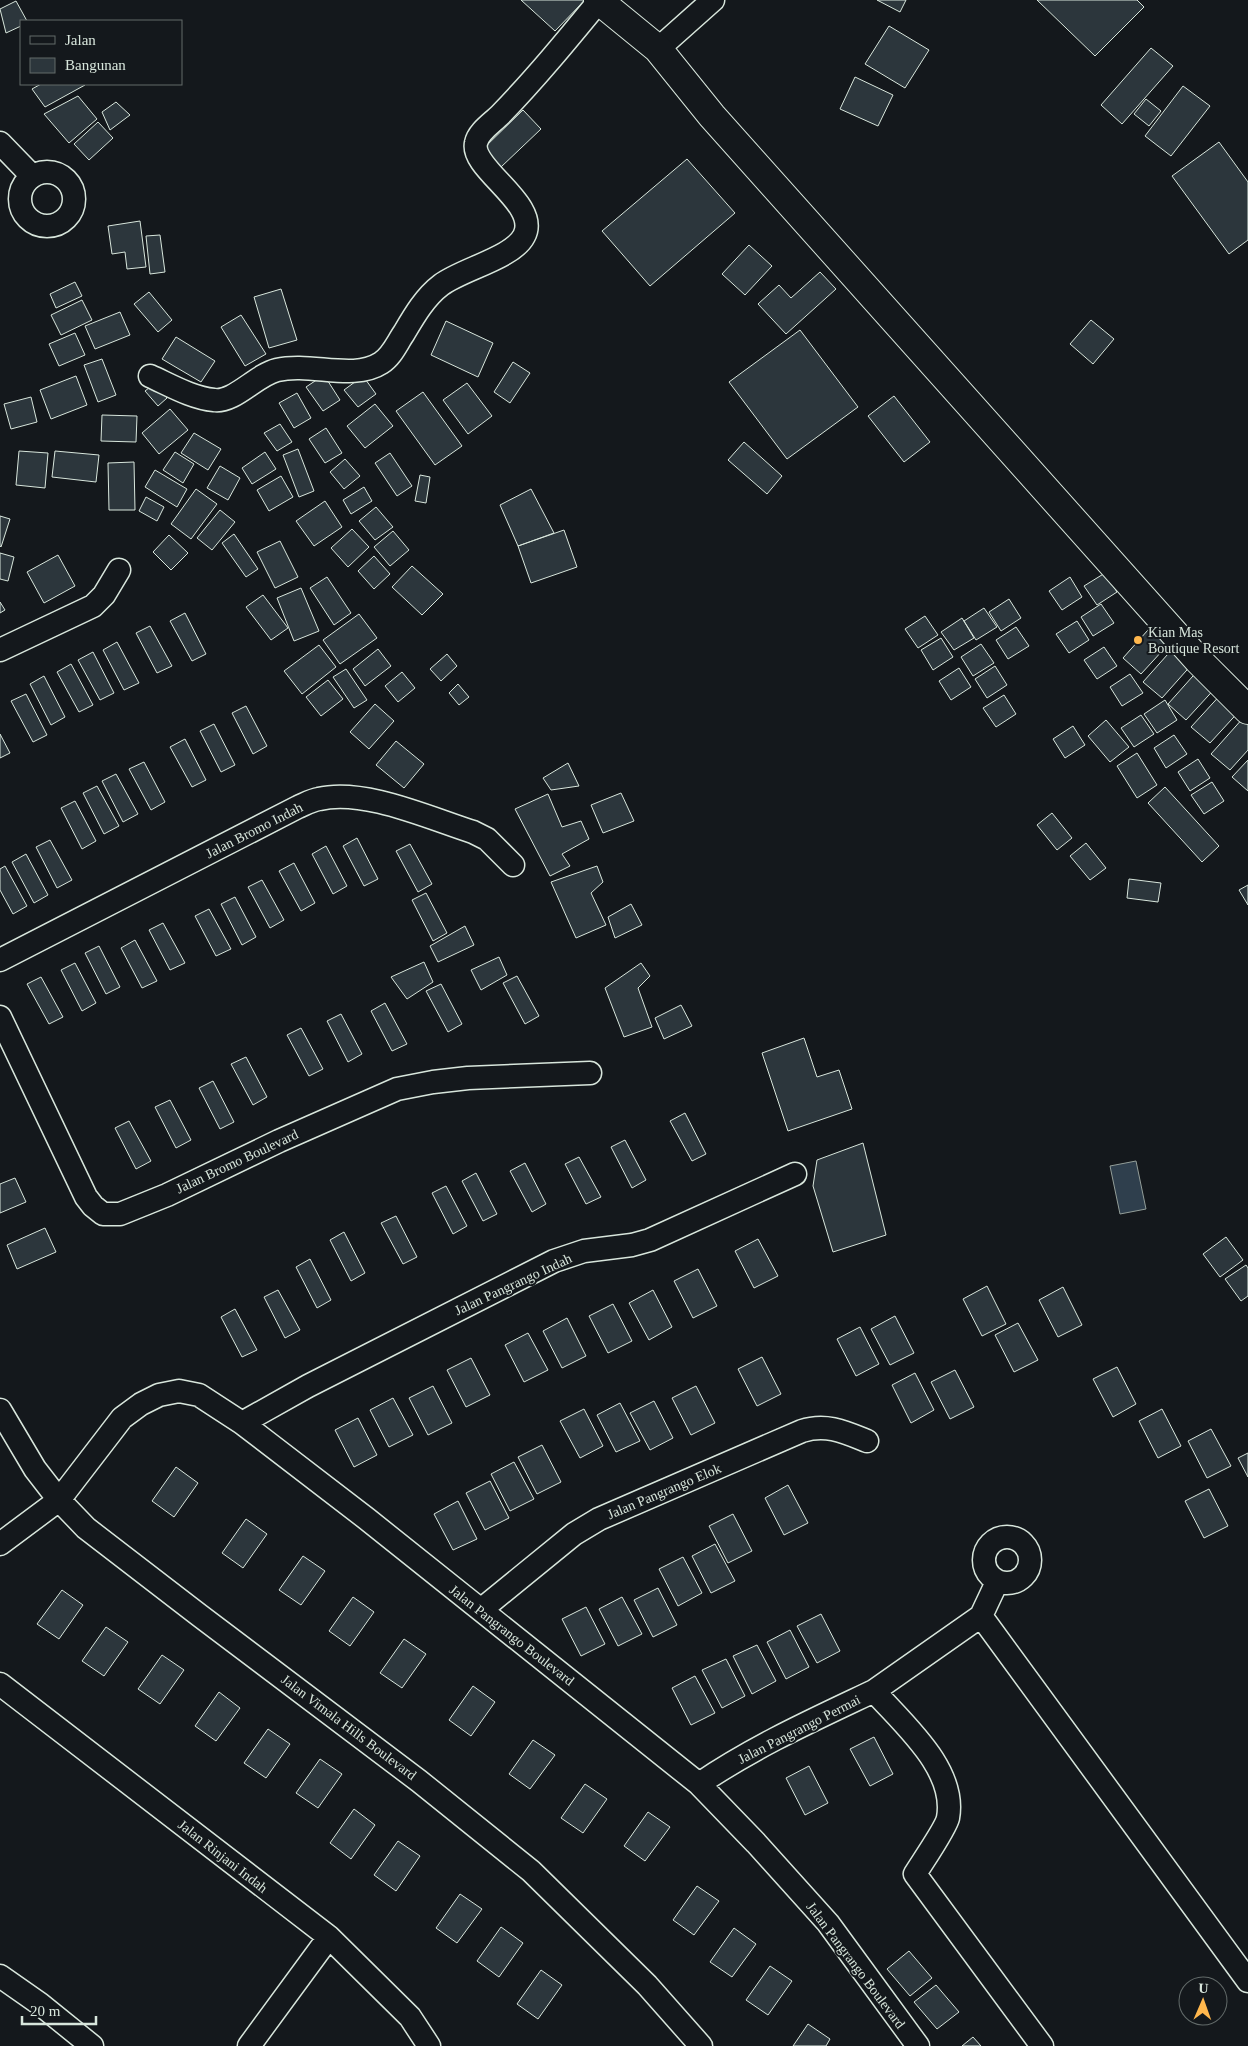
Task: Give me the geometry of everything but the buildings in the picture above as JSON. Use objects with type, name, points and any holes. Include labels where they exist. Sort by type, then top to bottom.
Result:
[{"type":"street","points":[[658,49],[713,0]]},
{"type":"street","points":[[150,376],[192,394],[221,400],[237,393],[264,374],[286,368],[316,368],[350,372],[368,369],[380,363],[393,350],[428,297],[440,285],[454,276],[508,252],[522,240],[527,228],[522,208],[482,161],[475,147],[476,142],[485,129],[528,86],[599,1],[658,49],[712,116],[1198,660],[1248,710]]},
{"type":"street","points":[[0,143],[32,176]]},
{"type":"street","points":[[0,650],[93,606],[104,594],[119,570]]},
{"type":"street","name":"Jalan Bromo Indah","points":[[0,960],[298,807],[318,799],[344,796],[377,801],[472,832],[487,839],[513,865]]},
{"type":"street","name":"Jalan Bromo Boulevard","points":[[0,1017],[86,1197],[103,1214],[120,1214],[159,1198],[288,1137],[397,1089],[468,1078],[590,1074]]},
{"type":"street","name":"Jalan Pangrango Indah","points":[[242,1423],[308,1386],[554,1262],[584,1252],[650,1240],[795,1174]]},
{"type":"street","name":"Jalan Pangrango Boulevard","points":[[0,1544],[59,1500],[122,1418],[141,1404],[159,1395],[179,1391],[198,1395],[242,1423],[367,1519],[699,1784],[756,1843],[828,1924],[918,2046]]},
{"type":"street","name":"Jalan Vimala Hills Boulevard","points":[[0,1410],[35,1469],[59,1500],[86,1528],[419,1781],[531,1871],[647,1985],[701,2046]]},
{"type":"street","name":"Jalan Pangrango Elok","points":[[482,1609],[574,1534],[599,1519],[802,1431],[823,1426],[835,1428],[867,1441]]},
{"type":"street","points":[[997,1582],[981,1616],[1248,1981]]},
{"type":"street","name":"Jalan Pangrango Permai","points":[[699,1784],[736,1759],[776,1737],[874,1691],[981,1616]]},
{"type":"street","name":"Jalan Rinjani Indah","points":[[0,1684],[329,1937],[410,2018],[429,2046]]},
{"type":"street","points":[[874,1691],[934,1759],[948,1792],[948,1820],[915,1874],[1042,2046]]},
{"type":"street","points":[[249,2046],[329,1937]]},
{"type":"street","points":[[0,1976],[40,2004],[92,2046]]},
{"type":"water","points":[[1136,1161],[1146,1209],[1120,1214],[1110,1166]]},
{"type":"place","name":"Kian Mas Boutique Resort","points":[[1138,640]]}]
